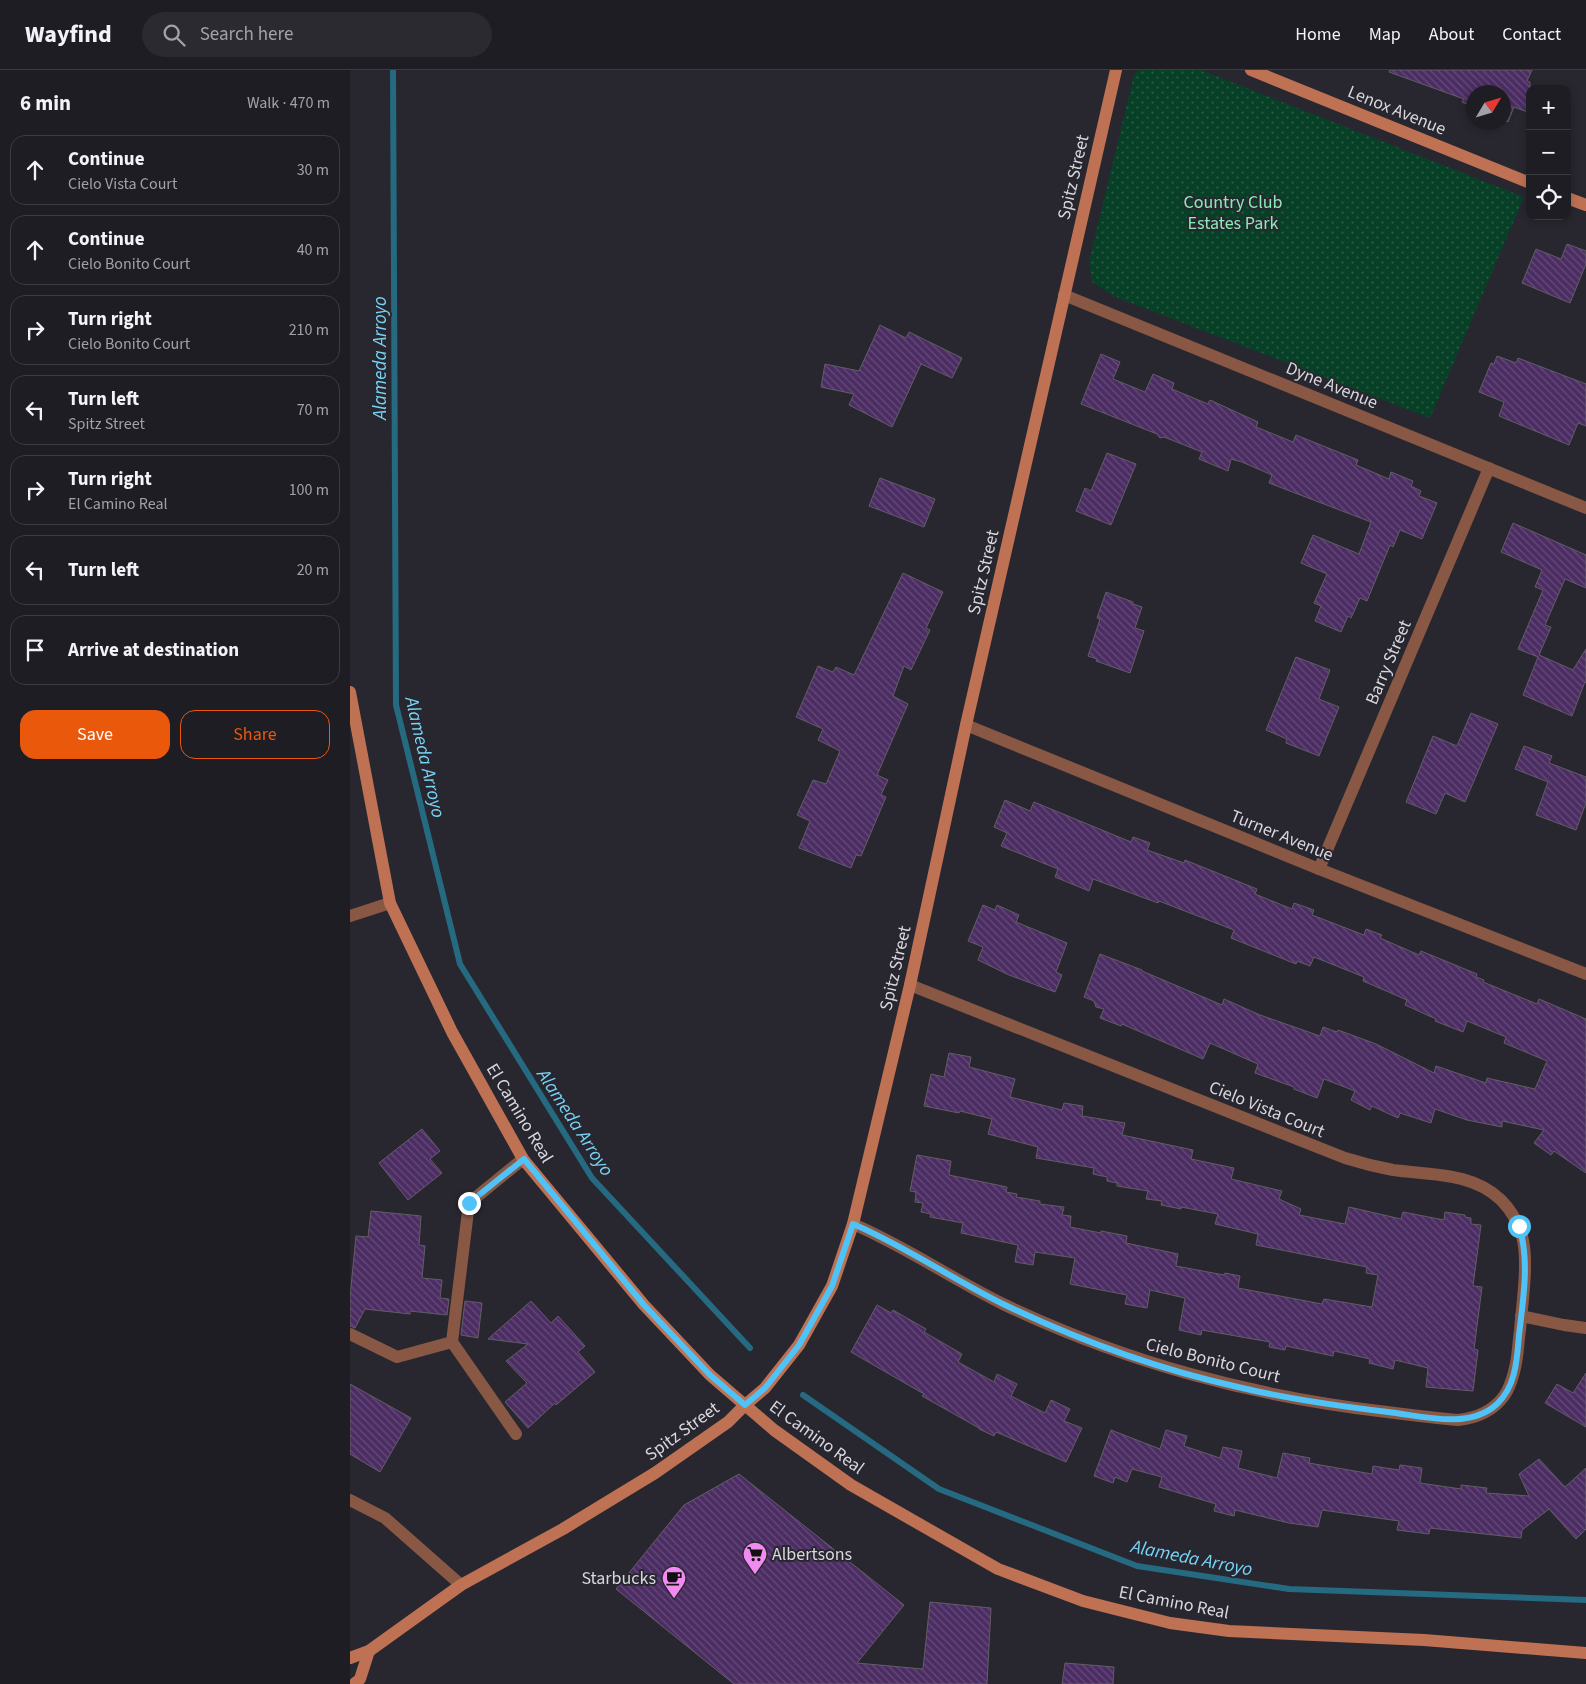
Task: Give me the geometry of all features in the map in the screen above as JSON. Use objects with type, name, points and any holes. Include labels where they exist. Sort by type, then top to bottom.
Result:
[{"type":"street","name":"Spitz Street","points":[[350,1658],[369,1651],[461,1585],[563,1529],[655,1473],[728,1422],[765,1388],[799,1345],[832,1286],[853,1224],[910,985],[966,725],[1116,70]]},
{"type":"street","name":"Lenox Avenue","points":[[1252,70],[1526,181]]},
{"type":"street","points":[[1571,199],[1586,205]]},
{"type":"street","name":"Dyne Avenue","points":[[1064,295],[1586,508]]},
{"type":"street","name":"Barry Street","points":[[1319,869],[1489,468]]},
{"type":"street","name":"El Camino Real","points":[[350,692],[390,903],[452,1032],[524,1159],[644,1305],[710,1375],[774,1430],[851,1485],[888,1508],[998,1569],[1084,1601],[1170,1623],[1229,1631],[1424,1640],[1586,1652]]},
{"type":"street","name":"Turner Avenue","points":[[966,725],[1319,869],[1586,974]]},
{"type":"street","points":[[350,916],[390,903]]},
{"type":"street","name":"Cielo Vista Court","points":[[910,985],[1345,1158],[1394,1170],[1460,1178],[1481,1186],[1507,1207],[1514,1217],[1522,1237],[1525,1258],[1521,1316]]},
{"type":"street","points":[[516,1434],[452,1342],[469,1203],[524,1159]]},
{"type":"street","name":"Cielo Bonito Court","points":[[853,1224],[1002,1303],[1069,1333],[1144,1361],[1237,1387],[1334,1405],[1448,1419],[1470,1419],[1480,1416],[1498,1403],[1510,1385],[1516,1365],[1521,1316]]},
{"type":"street","points":[[1521,1316],[1586,1328]]},
{"type":"street","points":[[350,1334],[397,1357],[452,1342]]},
{"type":"street","points":[[350,1500],[385,1518],[461,1585]]},
{"type":"street","points":[[354,1684],[360,1679],[369,1651]]},
{"type":"green space","name":"Country Club Estates Park","points":[[1138,70],[1201,70],[1524,197],[1430,418],[1113,296],[1092,282],[1089,262],[1134,75]]},
{"type":"building","points":[[1390,70],[1532,70],[1527,81],[1530,82],[1530,85],[1526,85],[1526,112],[1514,107],[1511,114],[1511,85],[1466,85],[1466,104],[1462,102],[1464,99],[1389,72]]},
{"type":"building","points":[[1567,244],[1586,251],[1586,264],[1570,303],[1522,283],[1536,249],[1561,259]]},
{"type":"building","points":[[880,325],[906,338],[909,332],[962,358],[952,378],[921,364],[892,427],[849,405],[854,394],[821,387],[825,364],[859,371]]},
{"type":"building","points":[[1101,354],[1120,362],[1113,379],[1145,392],[1153,374],[1174,383],[1172,389],[1208,404],[1210,400],[1258,422],[1256,427],[1293,442],[1296,435],[1358,460],[1356,465],[1389,479],[1391,472],[1413,481],[1411,486],[1421,491],[1419,496],[1437,503],[1422,539],[1400,530],[1393,547],[1390,545],[1367,601],[1360,598],[1351,618],[1348,616],[1341,632],[1315,621],[1321,606],[1314,603],[1327,574],[1301,563],[1313,535],[1359,554],[1371,522],[1269,483],[1272,475],[1242,462],[1231,459],[1228,471],[1199,459],[1202,452],[1164,437],[1160,438],[1157,434],[1081,404]]},
{"type":"building","points":[[1497,356],[1516,363],[1518,358],[1586,384],[1586,426],[1578,423],[1569,445],[1499,416],[1504,402],[1479,392],[1491,363],[1494,364]]},
{"type":"building","points":[[1107,453],[1136,464],[1111,525],[1076,511],[1085,488],[1091,491]]},
{"type":"building","points":[[880,478],[935,499],[924,527],[869,506]]},
{"type":"building","points":[[1513,523],[1586,555],[1586,588],[1565,579],[1545,625],[1551,627],[1539,655],[1573,670],[1586,649],[1586,682],[1572,716],[1523,695],[1538,657],[1518,649],[1543,590],[1535,587],[1542,570],[1501,552]]},
{"type":"building","points":[[903,573],[943,592],[926,628],[930,630],[911,670],[904,666],[893,696],[908,704],[877,775],[888,780],[881,795],[886,797],[861,856],[856,855],[851,868],[799,848],[810,821],[797,815],[813,780],[826,784],[840,751],[818,740],[823,729],[796,717],[818,666],[833,672],[836,667],[854,675]]},
{"type":"building","points":[[1106,592],[1142,607],[1135,628],[1144,631],[1130,673],[1096,661],[1097,659],[1088,656],[1100,619],[1097,618]]},
{"type":"building","points":[[1296,657],[1330,670],[1319,699],[1339,707],[1319,756],[1286,743],[1287,739],[1266,730]]},
{"type":"building","points":[[1471,713],[1498,724],[1465,802],[1445,793],[1436,814],[1406,802],[1433,736],[1457,746]]},
{"type":"building","points":[[1524,746],[1552,756],[1549,763],[1586,777],[1586,803],[1576,830],[1536,815],[1548,782],[1515,769]]},
{"type":"building","points":[[1005,800],[1030,811],[1034,802],[1131,842],[1133,837],[1150,843],[1147,850],[1184,863],[1185,860],[1257,889],[1255,894],[1292,909],[1294,903],[1314,910],[1312,915],[1364,935],[1366,929],[1382,935],[1380,938],[1419,955],[1421,951],[1477,974],[1476,977],[1484,980],[1483,982],[1537,1004],[1539,999],[1586,1019],[1586,1173],[1554,1151],[1551,1155],[1534,1143],[1544,1130],[1502,1121],[1502,1127],[1467,1120],[1435,1109],[1431,1123],[1400,1113],[1398,1118],[1372,1106],[1370,1110],[1351,1100],[1355,1091],[1324,1079],[1317,1098],[1294,1089],[1294,1087],[1255,1073],[1258,1064],[1210,1043],[1203,1059],[1122,1024],[1121,1026],[1100,1018],[1104,1009],[1096,1007],[1094,1001],[1084,997],[1100,954],[1222,1005],[1224,999],[1260,1015],[1320,1036],[1323,1027],[1337,1032],[1338,1030],[1376,1044],[1434,1073],[1436,1066],[1486,1083],[1487,1078],[1535,1089],[1547,1061],[1504,1043],[1506,1037],[1467,1021],[1463,1032],[1435,1021],[1436,1019],[1405,1005],[1407,1000],[1363,981],[1364,977],[1314,957],[1310,966],[1297,961],[1296,964],[1231,938],[1234,930],[1159,901],[1158,903],[1093,879],[1089,891],[1055,877],[1058,869],[1001,846],[1007,833],[994,827]]},
{"type":"building","points":[[983,905],[995,910],[997,905],[1019,915],[1016,922],[1067,943],[1056,972],[1062,975],[1055,992],[1009,975],[978,960],[983,947],[968,941]]},
{"type":"building","points":[[949,1053],[971,1057],[969,1067],[1015,1079],[1010,1097],[1062,1110],[1064,1103],[1083,1106],[1082,1116],[1125,1123],[1122,1135],[1193,1150],[1191,1159],[1234,1168],[1231,1179],[1282,1191],[1279,1199],[1301,1209],[1299,1215],[1345,1224],[1349,1207],[1401,1219],[1403,1212],[1444,1220],[1445,1212],[1465,1215],[1465,1217],[1471,1218],[1471,1224],[1481,1225],[1473,1286],[1482,1287],[1474,1349],[1478,1350],[1473,1391],[1426,1387],[1428,1368],[1395,1360],[1393,1369],[1369,1363],[1370,1359],[1334,1351],[1333,1356],[1286,1346],[1285,1350],[1269,1347],[1270,1342],[1202,1330],[1201,1335],[1179,1330],[1185,1298],[1150,1290],[1147,1308],[1125,1304],[1127,1295],[1070,1284],[1075,1258],[1035,1252],[1033,1265],[1015,1262],[1018,1245],[961,1233],[963,1223],[930,1217],[931,1214],[921,1212],[923,1203],[915,1202],[916,1192],[910,1191],[917,1155],[951,1161],[949,1175],[1007,1187],[1006,1192],[1017,1194],[1016,1197],[1040,1201],[1040,1204],[1064,1207],[1062,1215],[1071,1216],[1070,1227],[1127,1236],[1126,1243],[1178,1254],[1176,1266],[1240,1276],[1238,1288],[1322,1304],[1324,1299],[1372,1307],[1378,1275],[1366,1273],[1367,1267],[1256,1245],[1258,1234],[1215,1224],[1218,1214],[1161,1205],[1162,1201],[1146,1199],[1148,1191],[1117,1186],[1117,1183],[1107,1181],[1107,1177],[1093,1174],[1094,1168],[1036,1158],[1038,1147],[988,1134],[992,1119],[960,1111],[959,1113],[924,1106],[931,1074],[944,1077]]},
{"type":"building","points":[[422,1129],[440,1151],[430,1159],[442,1173],[408,1200],[379,1163]]},
{"type":"building","points":[[371,1211],[421,1216],[419,1245],[425,1246],[422,1278],[442,1280],[440,1298],[449,1299],[447,1315],[410,1311],[410,1314],[365,1309],[355,1328],[350,1326],[350,1297],[356,1236],[368,1237]]},
{"type":"building","points":[[465,1301],[482,1303],[478,1338],[461,1335]]},
{"type":"building","points":[[531,1301],[551,1323],[558,1316],[585,1346],[578,1352],[595,1372],[556,1405],[555,1403],[528,1428],[505,1402],[527,1383],[506,1361],[528,1344],[488,1339]]},
{"type":"building","points":[[877,1305],[891,1313],[893,1310],[926,1329],[924,1332],[962,1354],[958,1362],[994,1382],[997,1374],[1017,1384],[1011,1396],[1045,1413],[1051,1400],[1070,1409],[1064,1421],[1082,1428],[1066,1462],[996,1432],[994,1436],[979,1429],[922,1396],[924,1394],[851,1352]]},
{"type":"building","points":[[1586,1373],[1586,1427],[1545,1403],[1557,1384],[1573,1393]]},
{"type":"building","points":[[350,1384],[411,1418],[380,1472],[350,1454]]},
{"type":"building","points":[[1111,1430],[1160,1449],[1166,1430],[1187,1436],[1184,1446],[1220,1458],[1223,1447],[1242,1451],[1238,1468],[1277,1478],[1283,1453],[1310,1458],[1309,1463],[1372,1474],[1373,1466],[1399,1470],[1400,1465],[1422,1468],[1420,1483],[1461,1489],[1461,1485],[1487,1488],[1486,1493],[1529,1496],[1519,1474],[1539,1459],[1565,1487],[1586,1468],[1586,1529],[1576,1539],[1549,1509],[1522,1530],[1521,1538],[1430,1528],[1429,1534],[1397,1530],[1399,1521],[1322,1510],[1318,1527],[1289,1523],[1235,1510],[1234,1516],[1214,1511],[1216,1504],[1159,1487],[1162,1477],[1132,1469],[1127,1482],[1115,1477],[1113,1483],[1094,1476]]},
{"type":"building","points":[[739,1474],[904,1605],[857,1663],[923,1669],[930,1602],[991,1608],[987,1684],[734,1684],[616,1589],[684,1505]]},
{"type":"building","points":[[1065,1663],[1114,1667],[1113,1684],[1062,1684]]},
{"type":"waterway","name":"Alameda Arroyo","points":[[393,70],[396,705],[460,964],[592,1178],[750,1348]]},
{"type":"waterway","name":"Alameda Arroyo","points":[[803,1395],[939,1489],[1137,1566],[1289,1589],[1586,1600]]},
{"type":"place","name":"Albertsons","points":[[755,1575]]},
{"type":"place","name":"Starbucks","points":[[674,1599]]},
{"type":"route","points":[[469,1203],[524,1159],[644,1305],[710,1375],[745,1405],[765,1388],[799,1345],[832,1286],[853,1224],[1002,1303],[1069,1333],[1144,1361],[1237,1387],[1334,1405],[1448,1419],[1470,1419],[1480,1416],[1498,1403],[1505,1395],[1514,1374],[1525,1258],[1519,1226]]}]
